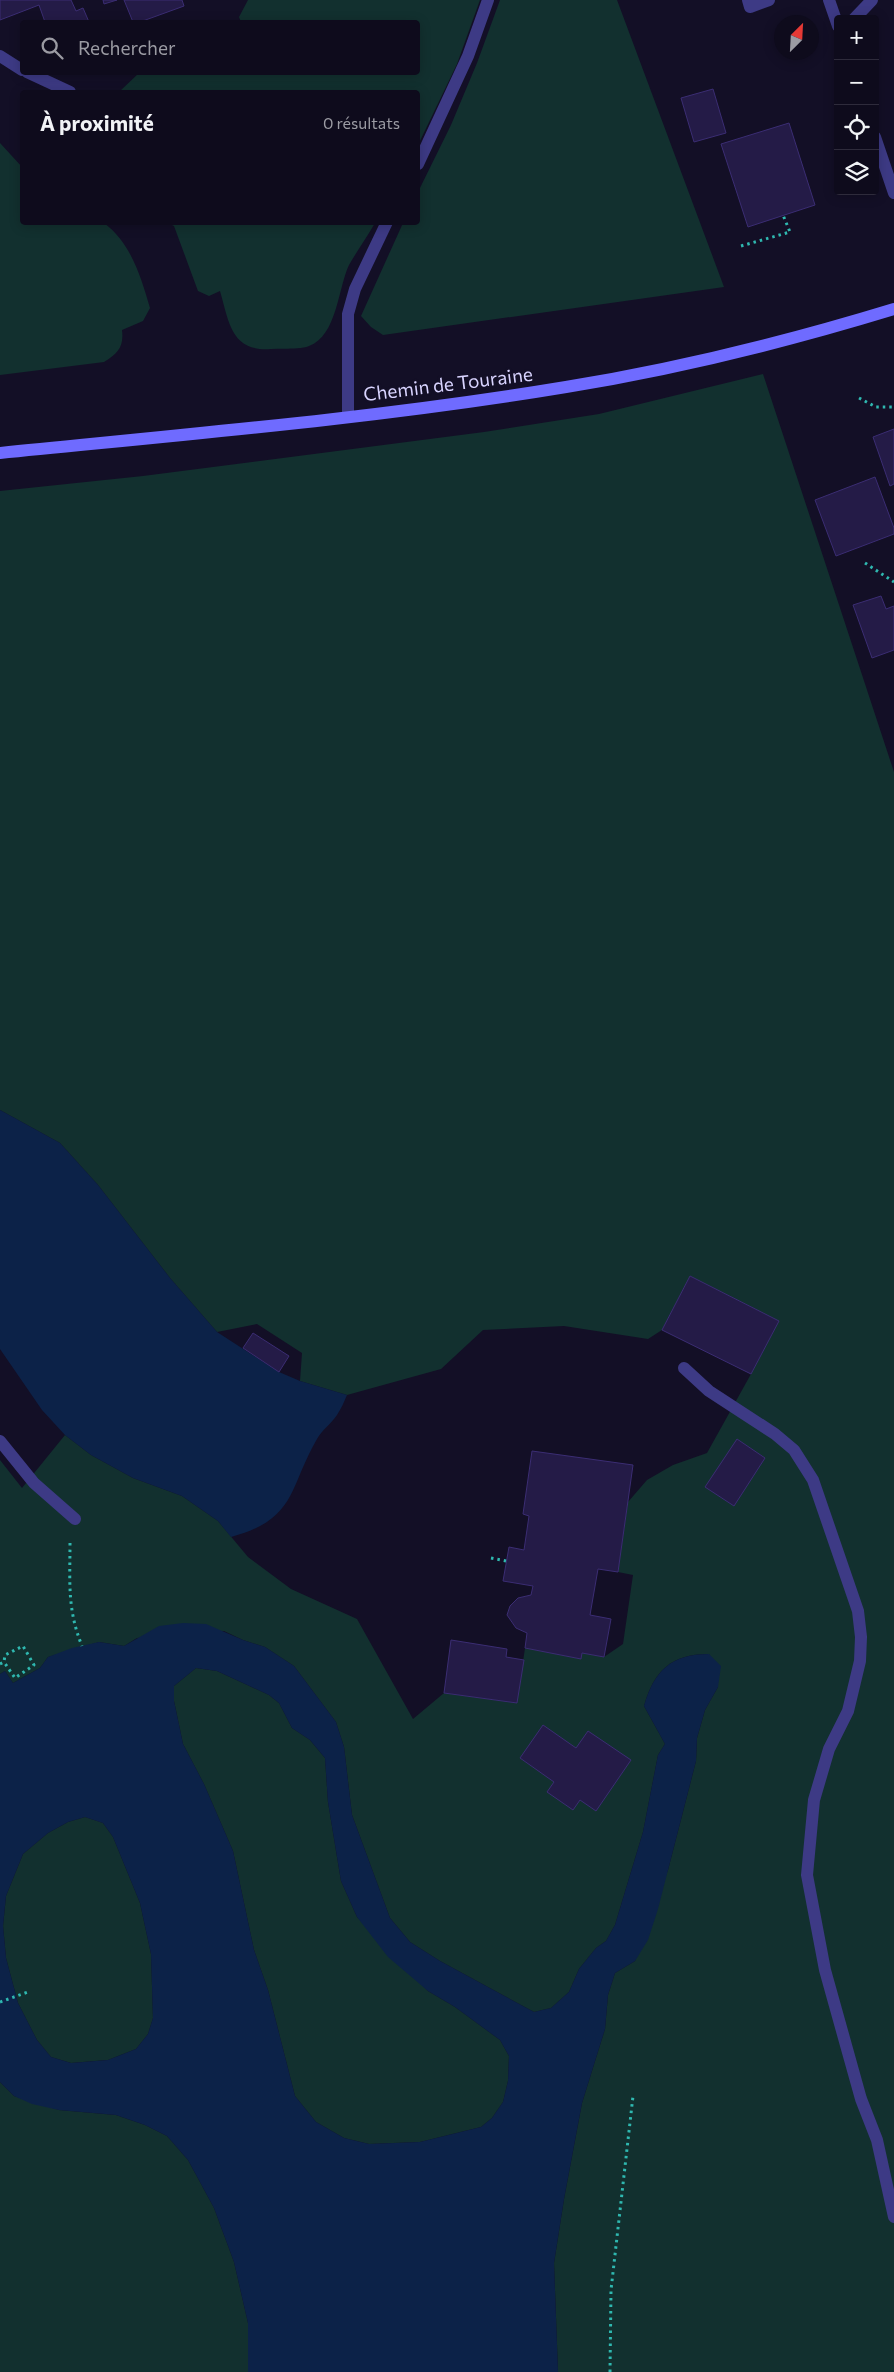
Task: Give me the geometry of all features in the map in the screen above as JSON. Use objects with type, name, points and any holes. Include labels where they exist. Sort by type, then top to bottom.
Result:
[{"type":"street","name":"Chemin de Touraine","points":[[0,453],[348,416],[567,387],[675,367],[792,339],[894,309]]},
{"type":"lane","points":[[420,160],[468,56],[488,0]]},
{"type":"lane","points":[[748,0],[750,7],[769,0]]},
{"type":"lane","points":[[829,0],[834,15]]},
{"type":"lane","points":[[858,15],[872,0]]},
{"type":"lane","points":[[0,56],[20,69]]},
{"type":"lane","points":[[34,75],[66,90]]},
{"type":"lane","points":[[879,149],[894,193]]},
{"type":"lane","points":[[348,416],[348,314],[355,289],[386,225]]},
{"type":"lane","points":[[684,1368],[709,1391],[775,1434],[794,1450],[813,1480],[858,1611],[861,1637],[860,1661],[848,1711],[829,1749],[814,1800],[807,1875],[825,1970],[861,2099],[876,2140],[894,2217]]},
{"type":"lane","points":[[0,1441],[34,1483],[75,1519]]},
{"type":"path","points":[[741,246],[790,232],[784,215]]},
{"type":"path","points":[[859,398],[876,407],[894,407]]},
{"type":"path","points":[[865,563],[894,582]]},
{"type":"path","points":[[75,1519],[69,1531],[70,1605],[75,1628],[82,1646]]},
{"type":"path","points":[[491,1558],[506,1561]]},
{"type":"path","points":[[23,1646],[34,1665],[15,1678],[4,1662],[5,1655],[23,1646]]},
{"type":"path","points":[[0,1664],[4,1662]]},
{"type":"path","points":[[0,2002],[28,1992]]},
{"type":"path","points":[[610,2372],[611,2290],[633,2096]]},
{"type":"green space","points":[[248,0],[480,0],[457,64],[420,141],[420,90],[121,90],[137,75],[420,75],[420,20],[240,20],[239,17]]},
{"type":"green space","points":[[500,0],[617,0],[724,287],[383,335],[371,327],[361,316],[402,225],[420,225],[420,188],[451,125],[477,63]]},
{"type":"green space","points":[[0,143],[20,165],[20,225],[106,225],[121,240],[134,261],[150,308],[143,321],[122,330],[122,341],[119,349],[104,362],[0,375]]},
{"type":"green space","points":[[172,225],[374,225],[349,265],[326,332],[318,341],[309,346],[271,349],[258,349],[247,346],[240,340],[230,324],[220,291],[209,296],[198,291]]},
{"type":"green space","points":[[763,374],[894,772],[894,2372],[558,2372],[554,2263],[582,2103],[605,2029],[608,1995],[615,1973],[635,1961],[668,1870],[696,1761],[697,1738],[705,1710],[718,1687],[709,1654],[684,1657],[674,1661],[659,1674],[653,1683],[644,1706],[665,1744],[658,1755],[643,1832],[615,1925],[606,1941],[596,1948],[579,1969],[569,1992],[551,2008],[534,2012],[440,1961],[410,1942],[390,1918],[352,1815],[344,1747],[336,1722],[294,1666],[265,1647],[224,1631],[137,1638],[124,1646],[99,1642],[48,1657],[40,1668],[13,1683],[5,1671],[0,1674],[0,1460],[22,1488],[65,1435],[91,1455],[133,1478],[182,1496],[218,1521],[248,1557],[291,1589],[357,1619],[413,1719],[444,1693],[517,1703],[525,1648],[581,1659],[582,1653],[604,1657],[623,1644],[633,1575],[618,1572],[628,1502],[647,1480],[673,1465],[707,1453],[778,1321],[690,1276],[662,1330],[648,1339],[564,1326],[483,1330],[441,1369],[347,1395],[300,1381],[302,1353],[257,1324],[217,1332],[170,1278],[98,1185],[60,1143],[0,1110],[0,491],[143,476],[484,432],[599,414]]},
{"type":"green space","points":[[196,1668],[217,1671],[269,1695],[279,1703],[292,1728],[310,1740],[325,1758],[328,1802],[341,1881],[357,1917],[428,1991],[455,2007],[500,2040],[509,2056],[508,2081],[503,2102],[492,2118],[481,2127],[420,2142],[369,2144],[344,2138],[316,2122],[295,2096],[268,1990],[254,1950],[233,1851],[204,1784],[183,1744],[174,1701],[174,1686]]},
{"type":"green space","points":[[85,1817],[103,1823],[113,1837],[140,1903],[151,1954],[153,2018],[148,2034],[136,2049],[108,2060],[71,2063],[51,2057],[37,2040],[18,2003],[6,1958],[3,1926],[6,1896],[23,1854],[48,1833],[68,1822]]},
{"type":"green space","points":[[0,2082],[14,2096],[59,2110],[116,2115],[145,2125],[167,2136],[188,2160],[214,2208],[234,2262],[248,2323],[248,2372],[0,2372]]},
{"type":"water","points":[[0,1110],[60,1143],[98,1185],[170,1278],[217,1332],[279,1372],[300,1381],[347,1395],[337,1415],[317,1439],[288,1500],[280,1511],[268,1521],[252,1530],[231,1537],[218,1521],[182,1496],[133,1478],[91,1455],[65,1435],[42,1410],[0,1349]]},
{"type":"water","points":[[183,1623],[206,1624],[265,1647],[294,1666],[336,1722],[344,1747],[352,1815],[390,1918],[410,1942],[440,1961],[534,2012],[551,2008],[569,1992],[579,1969],[596,1948],[606,1941],[615,1925],[643,1832],[658,1755],[665,1744],[644,1706],[653,1683],[666,1667],[684,1657],[709,1654],[721,1666],[718,1687],[705,1710],[697,1738],[696,1761],[658,1909],[648,1940],[635,1961],[615,1973],[608,1995],[605,2029],[582,2103],[554,2263],[558,2372],[248,2372],[248,2323],[234,2262],[214,2208],[188,2160],[167,2136],[145,2125],[116,2115],[59,2110],[32,2104],[14,2096],[0,2082],[0,1674],[5,1671],[13,1683],[40,1668],[48,1657],[72,1648],[99,1642],[124,1646],[159,1626]],"holes":[[[196,1668],[217,1671],[269,1695],[279,1703],[292,1728],[310,1740],[325,1758],[328,1802],[341,1881],[357,1917],[388,1957],[428,1991],[455,2007],[500,2040],[509,2056],[508,2081],[503,2102],[492,2118],[481,2127],[420,2142],[369,2144],[344,2138],[316,2122],[295,2096],[268,1990],[254,1950],[233,1851],[204,1784],[183,1744],[174,1701],[174,1686]],[[85,1817],[103,1823],[113,1837],[140,1903],[151,1954],[153,2018],[148,2034],[136,2049],[108,2060],[71,2063],[51,2057],[37,2040],[18,2003],[6,1958],[3,1926],[6,1896],[23,1854],[48,1833],[68,1822]]]},
{"type":"building","points":[[0,0],[71,0],[76,11],[83,8],[88,20],[44,20],[39,5],[0,20]]},
{"type":"building","points":[[103,0],[117,0],[104,4]]},
{"type":"building","points":[[124,0],[182,0],[184,6],[146,20],[132,20]]},
{"type":"building","points":[[713,89],[726,133],[694,142],[681,98]]},
{"type":"building","points":[[789,123],[815,205],[748,227],[721,144]]},
{"type":"building","points":[[894,429],[894,484],[890,486],[873,437]]},
{"type":"building","points":[[875,477],[894,528],[894,534],[836,556],[815,500]]},
{"type":"building","points":[[881,596],[886,609],[894,606],[894,650],[872,658],[853,605]]},
{"type":"building","points":[[690,1276],[779,1321],[751,1374],[662,1330]]},
{"type":"building","points":[[253,1333],[289,1356],[279,1372],[243,1348]]},
{"type":"building","points":[[737,1439],[765,1458],[734,1506],[705,1487]]},
{"type":"building","points":[[532,1451],[633,1465],[618,1572],[598,1569],[590,1615],[611,1619],[604,1657],[582,1653],[581,1659],[525,1648],[527,1633],[516,1628],[507,1615],[510,1606],[518,1598],[531,1595],[533,1586],[503,1581],[509,1547],[524,1550],[529,1516],[523,1514]]},
{"type":"building","points":[[451,1640],[507,1649],[506,1657],[524,1660],[517,1703],[444,1693]]},
{"type":"building","points":[[543,1725],[576,1748],[588,1731],[631,1760],[596,1811],[580,1800],[573,1810],[547,1792],[554,1782],[520,1758]]}]
